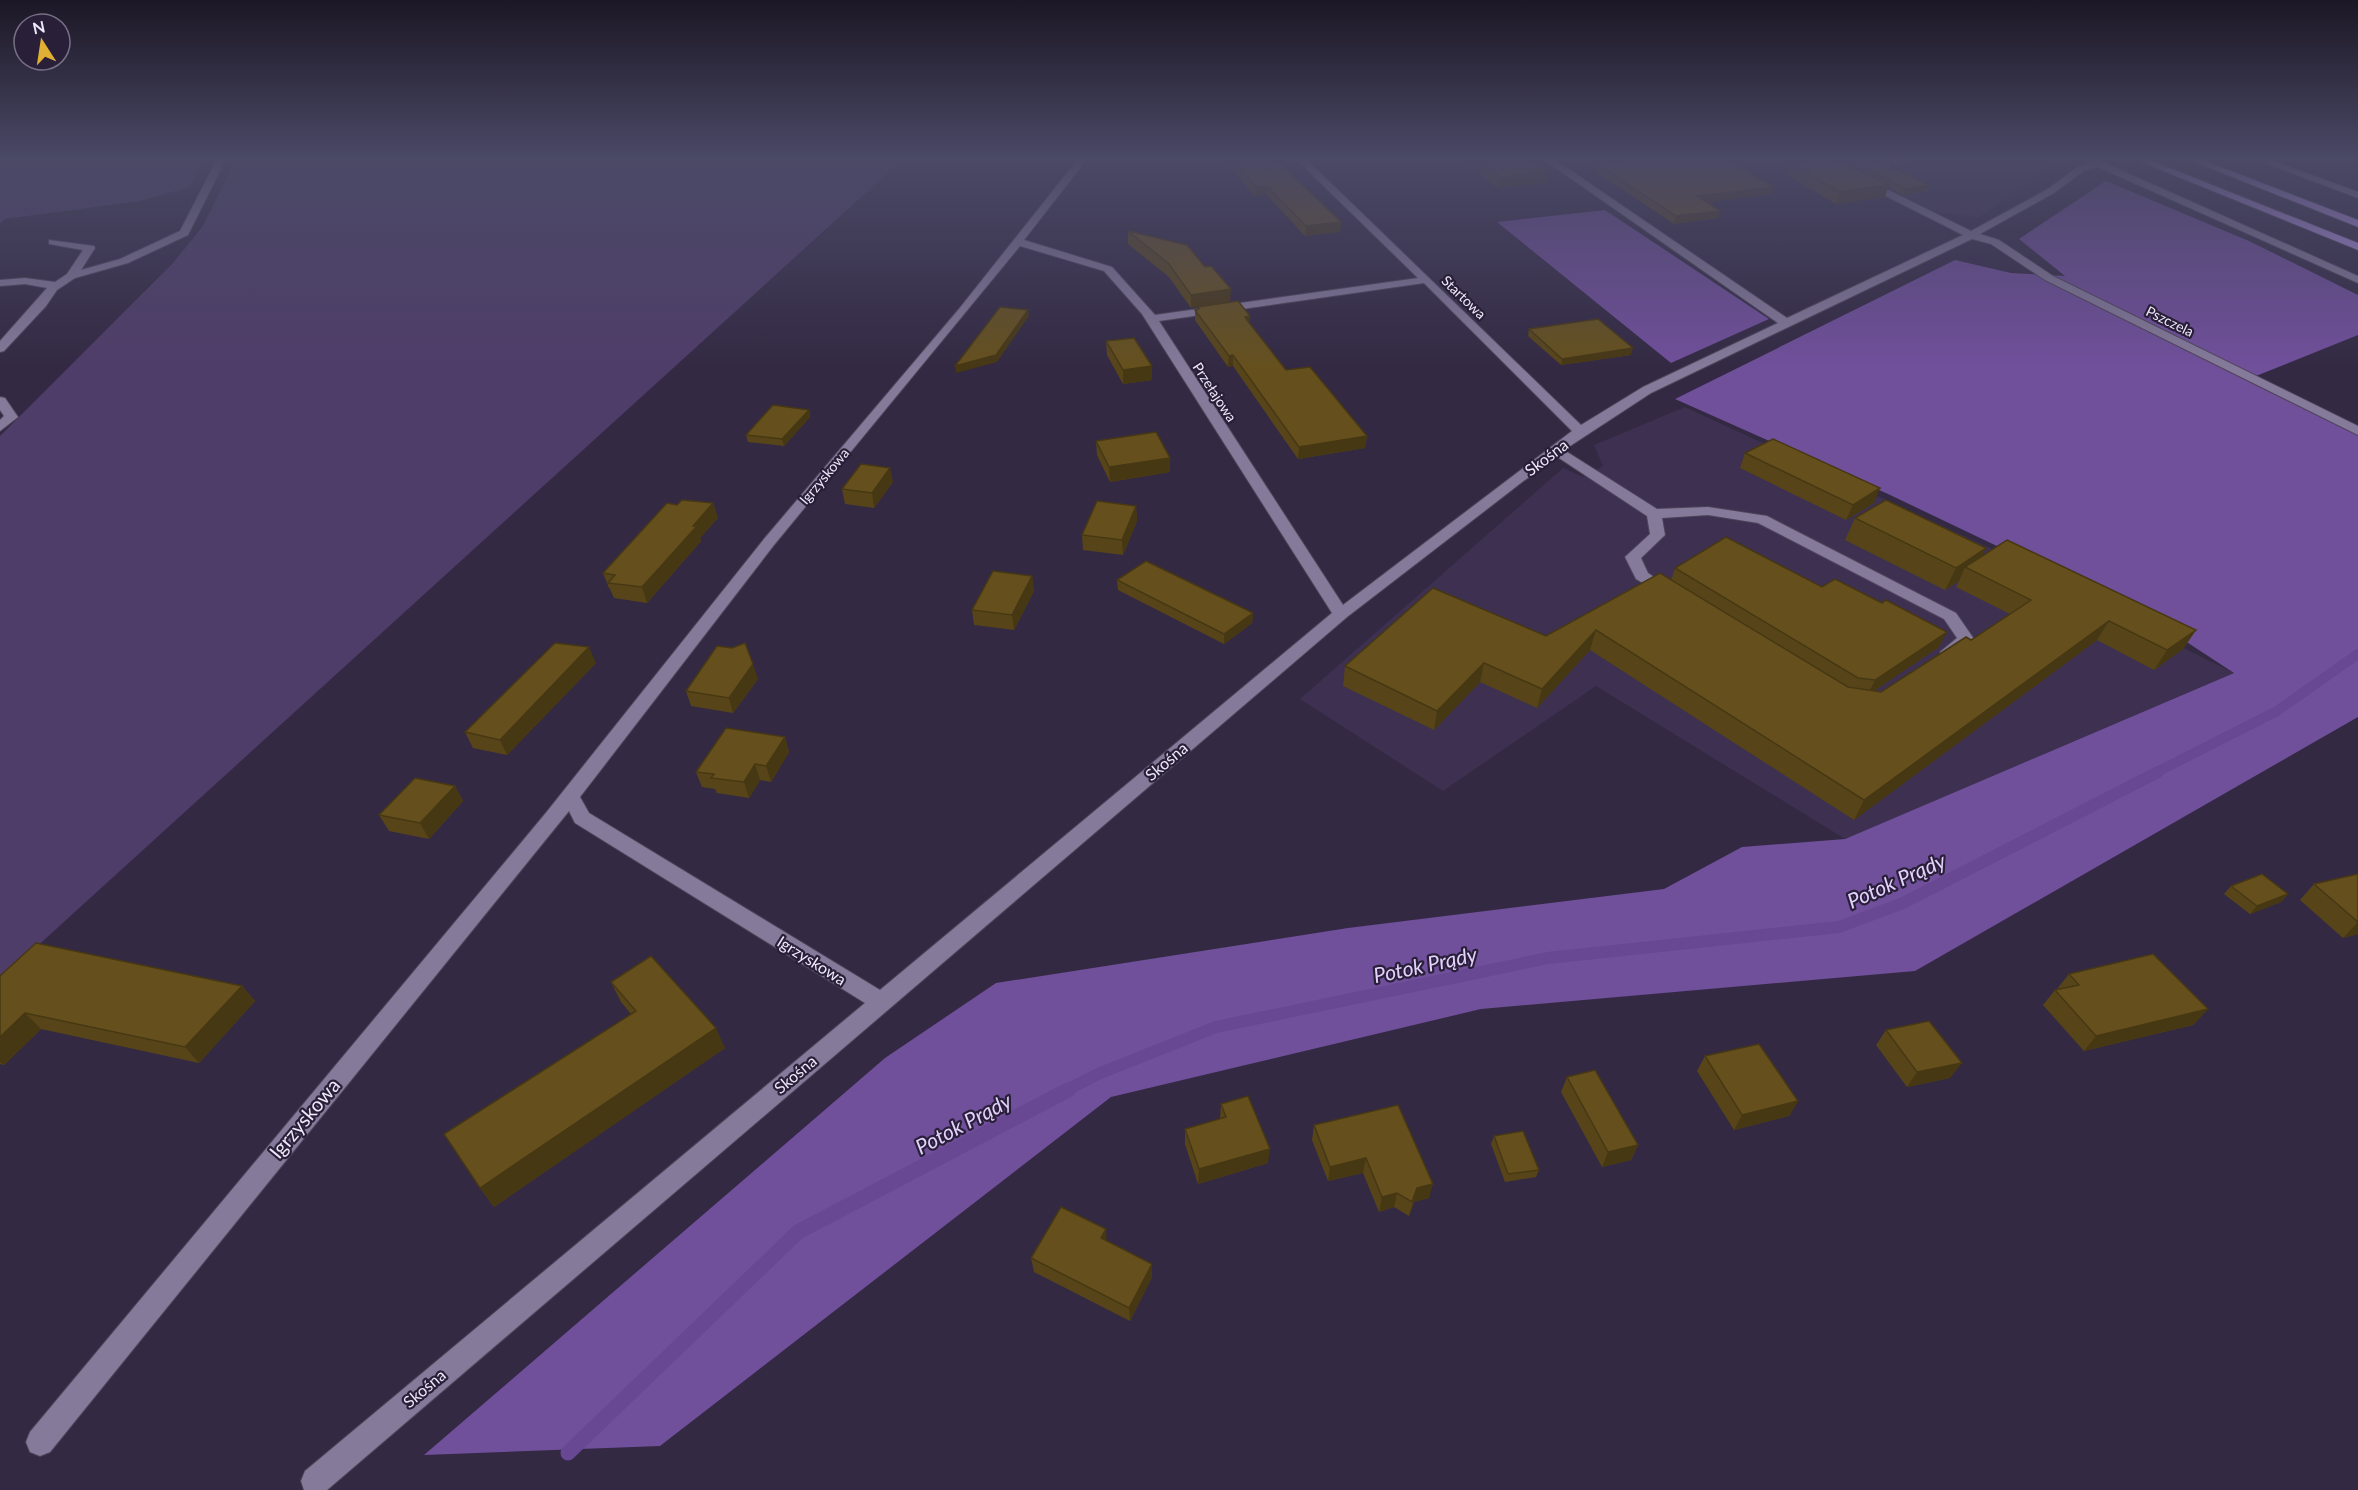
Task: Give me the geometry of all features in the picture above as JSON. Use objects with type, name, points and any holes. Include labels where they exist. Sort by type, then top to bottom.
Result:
[{"type":"highway","points":[[2311,229],[2358,248]]},
{"type":"street","points":[[0,348],[42,304],[52,288],[71,276],[124,261],[184,232],[186,229]]},
{"type":"street","name":"Igrzyskowa","points":[[40,1442],[570,796],[769,542],[1029,229]]},
{"type":"street","name":"Startowa","points":[[1371,229],[1580,431]]},
{"type":"street","points":[[1649,229],[1788,324]]},
{"type":"street","name":"Pszczela","points":[[1958,229],[1995,242],[2049,278],[2358,431]]},
{"type":"street","name":"Skośna","points":[[315,1481],[880,1001],[1341,614],[1580,431],[1647,390],[1983,229]]},
{"type":"street","points":[[2243,229],[2358,280]]},
{"type":"street","points":[[52,242],[90,248],[71,276]]},
{"type":"street","name":"Przełajowa","points":[[1019,242],[1108,268],[1151,319],[1341,614]]},
{"type":"street","points":[[1151,319],[1425,280]]},
{"type":"street","points":[[0,283],[40,282],[50,283],[52,288]]},
{"type":"street","points":[[0,401],[11,417],[0,428]]},
{"type":"street","points":[[1555,450],[1654,514],[1708,511],[1762,519],[1950,616],[1966,639],[1938,659]]},
{"type":"street","points":[[1654,514],[1658,535],[1633,557],[1641,576],[1682,601]]},
{"type":"street","name":"Igrzyskowa","points":[[570,796],[582,818],[880,1001]]},
{"type":"shaded area","points":[[201,229],[827,229],[0,980],[0,436],[172,264]]},
{"type":"shaded area","points":[[1505,229],[1633,229],[1769,319],[1671,363]]},
{"type":"shaded area","points":[[2035,229],[2219,229],[2358,295],[2358,335],[2251,378],[2358,431],[2358,717],[1915,971],[1481,1009],[1111,1097],[660,1446],[424,1455],[885,1058],[996,983],[1348,928],[1664,889],[1742,847],[1845,839],[2234,673],[2156,622],[1888,494],[1675,399],[1955,260],[2011,273],[2065,276],[2019,239]]},
{"type":"shaded area","points":[[1685,407],[2003,554],[2000,557],[2234,673],[1845,839],[1596,686],[1443,791],[1300,699],[1563,468],[1583,477],[1603,466],[1594,445]]},
{"type":"building","points":[[1128,231],[1187,245],[1205,267],[1211,266],[1231,289],[1191,295],[1169,264]]},
{"type":"building","points":[[1238,301],[1250,316],[1245,317],[1247,320],[1286,370],[1310,367],[1367,436],[1299,447],[1233,355],[1229,356],[1195,310],[1199,309],[1198,307]]},
{"type":"building","points":[[1000,307],[1028,310],[996,355],[955,366]]},
{"type":"building","points":[[1598,319],[1633,348],[1562,359],[1529,329]]},
{"type":"building","points":[[1134,338],[1152,366],[1123,370],[1106,341]]},
{"type":"building","points":[[773,405],[809,410],[782,439],[746,435]]},
{"type":"building","points":[[1156,432],[1170,458],[1109,467],[1096,441]]},
{"type":"building","points":[[1773,439],[1880,488],[1853,505],[1745,453]]},
{"type":"building","points":[[861,464],[890,468],[872,493],[842,489]]},
{"type":"building","points":[[682,500],[713,503],[693,526],[697,526],[642,587],[608,583],[615,575],[603,573],[667,503],[677,505]]},
{"type":"building","points":[[1886,500],[1986,548],[1956,568],[1855,518]]},
{"type":"building","points":[[1097,501],[1136,506],[1122,540],[1082,535]]},
{"type":"building","points":[[1726,537],[1822,587],[1835,579],[1882,603],[1886,600],[1947,632],[1875,680],[1858,678],[1675,568]]},
{"type":"building","points":[[2007,540],[2196,630],[2167,650],[2109,621],[1864,800],[1596,630],[1542,689],[1484,663],[1437,711],[1345,666],[1433,588],[1546,636],[1660,573],[1848,687],[1881,692],[1966,637],[1971,640],[2031,600],[1965,567]]},
{"type":"building","points":[[1146,561],[1253,613],[1224,634],[1117,580]]},
{"type":"building","points":[[993,571],[1032,576],[1012,615],[972,610]]},
{"type":"building","points":[[555,643],[589,647],[500,740],[465,732]]},
{"type":"building","points":[[745,643],[753,664],[729,698],[686,691],[717,646],[732,648]]},
{"type":"building","points":[[726,728],[785,737],[766,766],[755,764],[744,782],[711,778],[714,774],[696,772]]},
{"type":"building","points":[[415,778],[455,786],[420,823],[379,815]]},
{"type":"building","points":[[2262,874],[2288,894],[2257,906],[2231,886]]},
{"type":"building","points":[[2358,874],[2358,922],[2314,884]]},
{"type":"building","points":[[36,943],[242,986],[185,1047],[25,1013],[0,1037],[0,976]]},
{"type":"building","points":[[2153,954],[2208,1009],[2096,1036],[2055,990],[2079,985],[2069,974]]},
{"type":"building","points":[[651,956],[716,1028],[480,1188],[444,1134],[636,1011],[611,982]]},
{"type":"building","points":[[1929,1021],[1962,1063],[1917,1072],[1886,1030]]},
{"type":"building","points":[[1759,1044],[1798,1101],[1742,1115],[1705,1056]]},
{"type":"building","points":[[1595,1070],[1638,1145],[1608,1152],[1567,1077]]},
{"type":"building","points":[[1248,1096],[1270,1149],[1199,1169],[1185,1129],[1226,1117],[1221,1104]]},
{"type":"building","points":[[1398,1105],[1433,1184],[1417,1188],[1412,1202],[1397,1193],[1382,1197],[1366,1158],[1330,1167],[1314,1125]]},
{"type":"building","points":[[1523,1131],[1539,1170],[1508,1174],[1494,1136]]},
{"type":"building","points":[[1061,1207],[1106,1229],[1101,1238],[1152,1264],[1129,1308],[1031,1258]]},
{"type":"waterway","name":"Potok Prądy","points":[[2155,773],[2277,711],[2358,654]]},
{"type":"waterway","name":"Potok Prądy","points":[[1065,1091],[1098,1074],[1216,1027],[1548,958],[1839,927],[1903,903],[2158,772]]},
{"type":"waterway","name":"Potok Prądy","points":[[568,1453],[798,1232],[1068,1090]]}]
